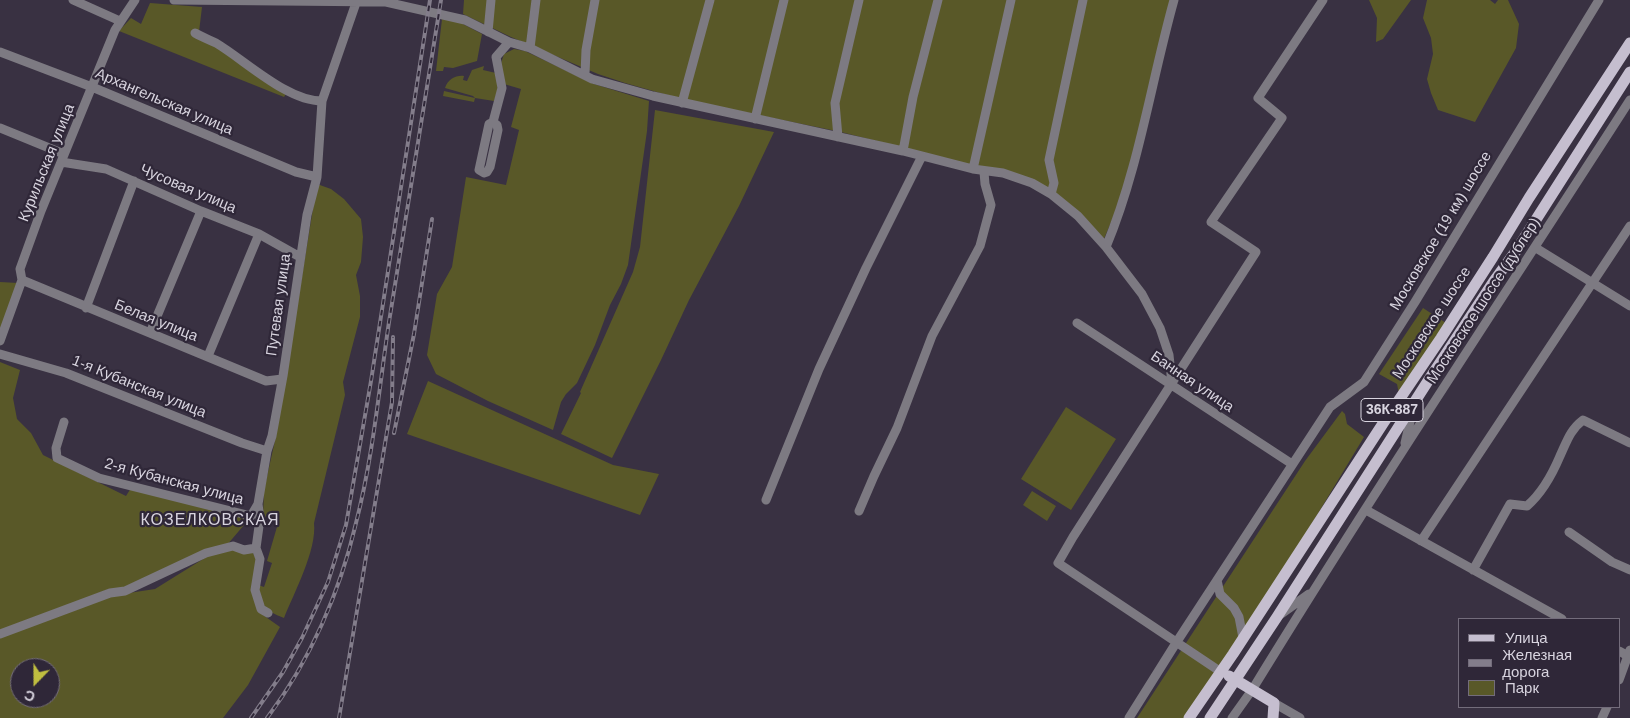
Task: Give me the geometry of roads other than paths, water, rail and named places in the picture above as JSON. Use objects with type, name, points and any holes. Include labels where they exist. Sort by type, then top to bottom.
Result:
[{"type":"main road","name":"Московское шоссе","points":[[1189,718],[1482,275],[1529,198],[1630,43]]},
{"type":"main road","name":"Московское шоссе","points":[[1213,715],[1494,281],[1516,251],[1630,72]]},
{"type":"main road","points":[[1493,257],[1495,265],[1505,265]]},
{"type":"main road","points":[[1482,275],[1490,274],[1494,281]]},
{"type":"main road","points":[[1221,672],[1274,703],[1272,718]]},
{"type":"street","points":[[73,0],[120,21]]},
{"type":"street","name":"Курильская улица","points":[[0,341],[22,280],[20,269],[62,158],[115,30],[135,0]]},
{"type":"street","points":[[174,0],[386,2],[465,20],[509,42],[530,48],[592,79],[682,103],[903,151],[984,172],[1003,173],[1032,183],[1051,194],[1078,216],[1106,247],[1142,294],[1160,328],[1169,355],[1172,384]]},
{"type":"street","points":[[488,32],[491,0]]},
{"type":"street","points":[[530,48],[536,0]]},
{"type":"street","points":[[585,74],[586,50],[595,0]]},
{"type":"street","points":[[682,103],[710,0]]},
{"type":"street","points":[[755,119],[784,0]]},
{"type":"street","points":[[838,137],[835,103],[859,0]]},
{"type":"street","points":[[903,151],[938,0]]},
{"type":"street","points":[[972,169],[1011,0]]},
{"type":"street","points":[[1051,194],[1054,183],[1049,160],[1082,0]]},
{"type":"street","points":[[1106,247],[1122,205],[1174,0]]},
{"type":"street","points":[[1221,672],[1058,563],[1072,537],[1256,252],[1211,222],[1282,118],[1258,98],[1323,0]]},
{"type":"street","name":"Московское (19 км) шоссе","points":[[1129,718],[1176,642],[1330,407],[1364,382],[1598,0]]},
{"type":"street","name":"Путевая улица","points":[[268,613],[261,609],[255,590],[260,559],[256,548],[260,520],[258,504],[282,379],[307,215],[317,177],[322,101],[357,1]]},
{"type":"street","points":[[195,34],[215,43],[295,95],[304,99],[322,101]]},
{"type":"street","points":[[493,122],[498,130],[490,167],[484,173],[479,170],[480,163],[489,124],[493,122],[502,88],[496,57],[509,42]]},
{"type":"street","name":"Архангельская улица","points":[[0,52],[92,87],[296,172],[317,177]]},
{"type":"street","name":"Московское шоссе (дублер)","points":[[1232,718],[1252,690],[1404,448],[1536,248],[1630,100]]},
{"type":"street","name":"Чусовая улица","points":[[0,128],[62,158],[106,169],[201,211],[259,234],[300,257]]},
{"type":"street","points":[[766,500],[819,369],[866,268],[922,156]]},
{"type":"street","points":[[859,511],[897,428],[932,336],[980,246],[991,205],[985,184],[984,172]]},
{"type":"street","points":[[86,308],[134,182]]},
{"type":"street","points":[[150,332],[201,211]]},
{"type":"street","points":[[1421,542],[1630,226]]},
{"type":"street","points":[[208,356],[259,234]]},
{"type":"street","points":[[1536,248],[1630,306]]},
{"type":"street","name":"Белая улица","points":[[22,280],[266,381],[282,379]]},
{"type":"street","name":"Банная улица","points":[[1077,323],[1292,464]]},
{"type":"street","name":"1-я Кубанская улица","points":[[0,354],[66,373],[242,443],[267,451]]},
{"type":"street","points":[[1404,448],[1414,405]]},
{"type":"street","points":[[1473,570],[1510,504],[1527,506],[1538,497],[1574,427],[1578,423],[1583,420],[1630,443]]},
{"type":"street","name":"2-я Кубанская улица","points":[[64,422],[56,448],[57,458],[99,478],[251,516],[258,504]]},
{"type":"street","points":[[1366,510],[1560,618]]},
{"type":"street","points":[[1569,532],[1612,562],[1630,570]]},
{"type":"street","points":[[0,634],[110,593],[125,591],[206,554],[233,546],[244,550],[256,548]]},
{"type":"street","points":[[1217,580],[1220,594],[1234,608],[1239,617],[1243,638]]},
{"type":"street","points":[[1277,617],[1313,591]]},
{"type":"street","points":[[1620,677],[1629,654]]},
{"type":"street","points":[[1274,703],[1300,718]]},
{"type":"railway","points":[[251,718],[283,672],[302,638],[328,582],[346,525],[371,381],[430,0]]},
{"type":"railway","points":[[267,718],[297,673],[322,625],[341,575],[356,523],[371,448],[389,322],[441,0]]},
{"type":"railway","points":[[394,433],[414,334],[432,219]]},
{"type":"railway","points":[[339,718],[392,402],[393,337]]},
{"type":"district","name":"КОЗЕЛКОВСКАЯ","points":[[210,521]]}]
